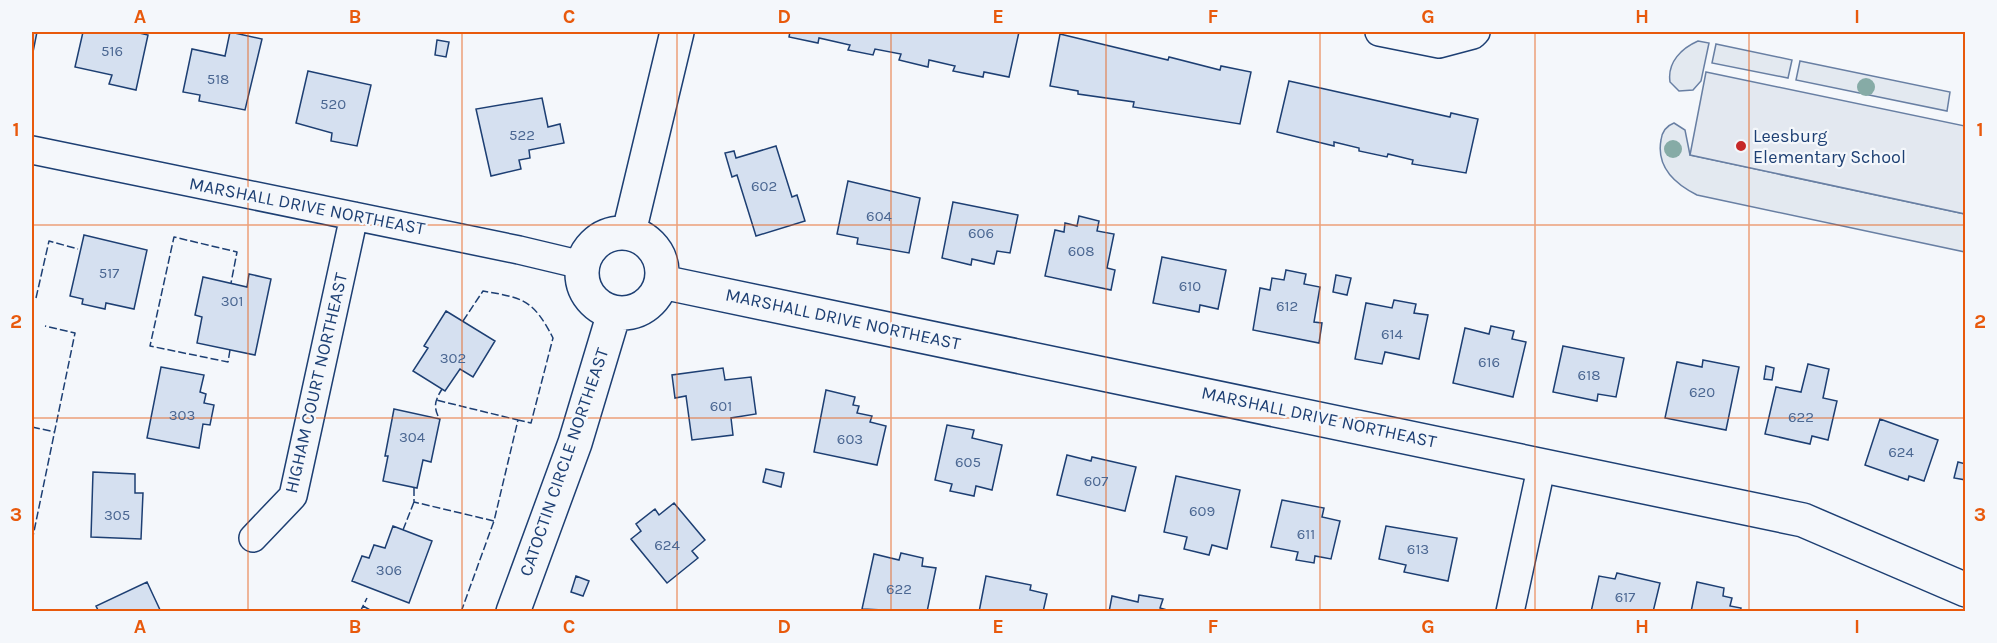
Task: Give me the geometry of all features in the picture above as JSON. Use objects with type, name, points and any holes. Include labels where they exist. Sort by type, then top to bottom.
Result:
[{"type":"street","points":[[629,232],[677,32]]},
{"type":"street","points":[[1379,32],[1439,44],[1473,35],[1476,32]]},
{"type":"street","name":"MARSHALL DRIVE NORTHEAST","points":[[32,150],[582,265]]},
{"type":"street","name":"HIGHAM COURT NORTHEAST","points":[[253,538],[293,496],[354,216]]},
{"type":"street","points":[[629,232],[644,238],[656,250],[662,266],[662,282],[655,297],[644,307],[629,313],[614,313],[592,301],[585,290],[582,265],[588,251],[598,239],[613,233],[629,232]]},
{"type":"street","name":"MARSHALL DRIVE NORTHEAST","points":[[662,282],[1803,520],[1965,590]]},
{"type":"street","name":"CATOCTIN CIRCLE NORTHEAST","points":[[513,612],[575,443],[614,313]]},
{"type":"street","points":[[1510,612],[1542,464]]},
{"type":"shaded area","points":[[1698,41],[1709,43],[1701,81],[1693,90],[1679,91],[1670,82],[1673,62],[1681,52]]},
{"type":"shaded area","points":[[1716,44],[1792,60],[1788,78],[1712,63]]},
{"type":"shaded area","points":[[1800,61],[1950,92],[1947,111],[1796,80]]},
{"type":"shaded area","points":[[1706,72],[1965,126],[1965,214],[1690,155]]},
{"type":"shaded area","points":[[1674,123],[1685,130],[1690,155],[1965,214],[1965,252],[1697,195],[1681,186],[1669,174],[1661,158],[1662,134]]},
{"type":"building","points":[[32,32],[37,32],[32,57]]},
{"type":"building","points":[[83,32],[135,32],[148,35],[136,90],[109,84],[112,75],[75,67]]},
{"type":"building","points":[[230,32],[262,39],[245,110],[199,101],[200,95],[183,92],[192,49],[225,56]]},
{"type":"building","points":[[790,32],[1019,32],[1009,77],[984,72],[983,77],[953,71],[955,66],[929,60],[928,67],[899,60],[901,54],[875,49],[873,55],[848,50],[850,45],[819,38],[818,43],[789,37]]},
{"type":"building","points":[[1060,34],[1168,60],[1169,57],[1220,70],[1221,66],[1251,72],[1240,124],[1133,107],[1134,102],[1078,94],[1078,91],[1050,86]]},
{"type":"building","points":[[437,40],[449,42],[446,57],[435,55]]},
{"type":"building","points":[[308,71],[371,85],[357,146],[331,141],[332,133],[296,123]]},
{"type":"building","points":[[1289,81],[1450,117],[1451,113],[1478,119],[1466,173],[1412,164],[1413,160],[1388,154],[1387,157],[1359,151],[1359,148],[1334,142],[1334,146],[1277,132]]},
{"type":"building","points":[[542,98],[548,127],[560,124],[564,143],[529,150],[530,158],[519,160],[521,169],[491,176],[476,109]]},
{"type":"building","points":[[776,146],[792,197],[797,195],[805,221],[756,236],[737,175],[732,177],[725,153],[734,151],[736,158]]},
{"type":"building","points":[[848,181],[920,198],[909,253],[857,244],[858,238],[837,234]]},
{"type":"building","points":[[953,202],[1018,215],[1010,253],[997,251],[994,264],[972,259],[971,265],[942,258]]},
{"type":"building","points":[[1079,216],[1099,221],[1097,231],[1114,234],[1107,268],[1115,270],[1111,290],[1045,276],[1055,230],[1064,232],[1065,223],[1077,226]]},
{"type":"building","points":[[84,235],[147,250],[134,309],[106,303],[105,309],[82,304],[83,299],[70,296]]},
{"type":"building","points":[[1162,257],[1226,270],[1218,309],[1200,305],[1199,312],[1153,303]]},
{"type":"building","points":[[1286,270],[1306,274],[1304,284],[1320,287],[1314,322],[1322,323],[1319,343],[1253,330],[1260,288],[1270,290],[1272,278],[1284,280]]},
{"type":"building","points":[[249,274],[271,279],[255,355],[197,343],[202,317],[195,315],[203,277],[247,287]]},
{"type":"building","points":[[1336,275],[1351,278],[1347,295],[1333,292]]},
{"type":"building","points":[[1394,300],[1416,304],[1414,313],[1428,315],[1419,359],[1385,352],[1382,364],[1355,359],[1366,303],[1392,308]]},
{"type":"building","points":[[446,311],[495,341],[473,377],[460,369],[445,391],[413,371],[428,348],[424,346]]},
{"type":"building","points":[[1491,326],[1514,331],[1512,339],[1526,342],[1513,397],[1453,383],[1465,328],[1489,334]]},
{"type":"building","points":[[1563,346],[1624,358],[1616,397],[1598,394],[1597,401],[1553,392]]},
{"type":"building","points":[[1703,360],[1739,367],[1726,430],[1665,418],[1677,362],[1702,367]]},
{"type":"building","points":[[1808,364],[1829,369],[1823,398],[1837,401],[1828,440],[1812,436],[1810,444],[1765,434],[1776,387],[1801,392]]},
{"type":"building","points":[[1766,366],[1774,368],[1772,380],[1764,379]]},
{"type":"building","points":[[161,367],[204,375],[200,392],[206,394],[204,403],[214,405],[210,425],[203,424],[199,448],[147,438]]},
{"type":"building","points":[[723,368],[725,380],[751,377],[756,414],[731,418],[733,435],[692,440],[686,396],[675,398],[672,375]]},
{"type":"building","points":[[826,390],[855,397],[853,405],[859,406],[857,413],[872,416],[870,422],[886,426],[877,465],[814,452]]},
{"type":"building","points":[[394,409],[440,419],[431,462],[423,460],[417,488],[383,481]]},
{"type":"building","points":[[1880,419],[1938,440],[1924,481],[1909,476],[1908,480],[1865,465]]},
{"type":"building","points":[[947,425],[974,430],[972,438],[1002,445],[992,490],[976,486],[974,496],[950,491],[952,484],[935,480]]},
{"type":"building","points":[[1067,455],[1091,461],[1092,457],[1136,467],[1125,511],[1057,495]]},
{"type":"building","points":[[1958,462],[1966,464],[1966,480],[1954,478]]},
{"type":"building","points":[[766,469],[784,473],[781,487],[763,482]]},
{"type":"building","points":[[93,472],[135,474],[135,493],[143,493],[141,539],[91,537]]},
{"type":"building","points":[[1176,476],[1240,490],[1227,549],[1212,545],[1209,555],[1184,549],[1187,537],[1164,532]]},
{"type":"building","points":[[1282,500],[1324,508],[1322,517],[1340,521],[1331,559],[1315,556],[1314,563],[1296,560],[1298,552],[1271,547]]},
{"type":"building","points":[[674,503],[705,540],[692,551],[698,558],[667,583],[631,539],[641,531],[636,524],[655,509],[659,515]]},
{"type":"building","points":[[393,526],[432,541],[409,603],[352,581],[362,556],[369,558],[374,545],[385,548]]},
{"type":"building","points":[[1386,526],[1457,538],[1448,581],[1404,572],[1406,565],[1379,559]]},
{"type":"building","points":[[901,553],[923,558],[922,566],[936,568],[927,612],[862,609],[874,554],[899,560]]},
{"type":"building","points":[[1617,573],[1660,583],[1653,612],[1591,612],[1599,576],[1615,579]]},
{"type":"building","points":[[576,576],[589,581],[583,596],[571,592]]},
{"type":"building","points":[[986,576],[1031,585],[1030,590],[1047,594],[1043,612],[979,612]]},
{"type":"building","points":[[147,582],[161,612],[99,612],[96,606]]},
{"type":"building","points":[[1697,582],[1724,588],[1723,596],[1732,598],[1730,606],[1741,608],[1740,612],[1691,612]]},
{"type":"building","points":[[1139,595],[1163,599],[1160,608],[1174,612],[1109,612],[1112,596],[1138,602]]},
{"type":"fence","points":[[230,350],[228,362],[150,346],[174,237],[237,252],[231,283]]},
{"type":"fence","points":[[36,298],[49,241],[78,249]]},
{"type":"fence","points":[[463,321],[483,291],[526,302],[546,325],[553,338],[531,423],[518,420]]},
{"type":"fence","points":[[32,541],[75,333],[45,326]]},
{"type":"fence","points":[[438,416],[436,402],[442,389]]},
{"type":"fence","points":[[414,488],[414,502],[494,521],[518,420],[436,400]]},
{"type":"fence","points":[[32,427],[55,432]]},
{"type":"fence","points":[[403,530],[414,502]]},
{"type":"fence","points":[[461,612],[494,521]]},
{"type":"fence","points":[[360,612],[367,598]]},
{"type":"fence","points":[[363,606],[374,612]]},
{"type":"place","name":"Leesburg Elementary School","points":[[1741,146]]}]
